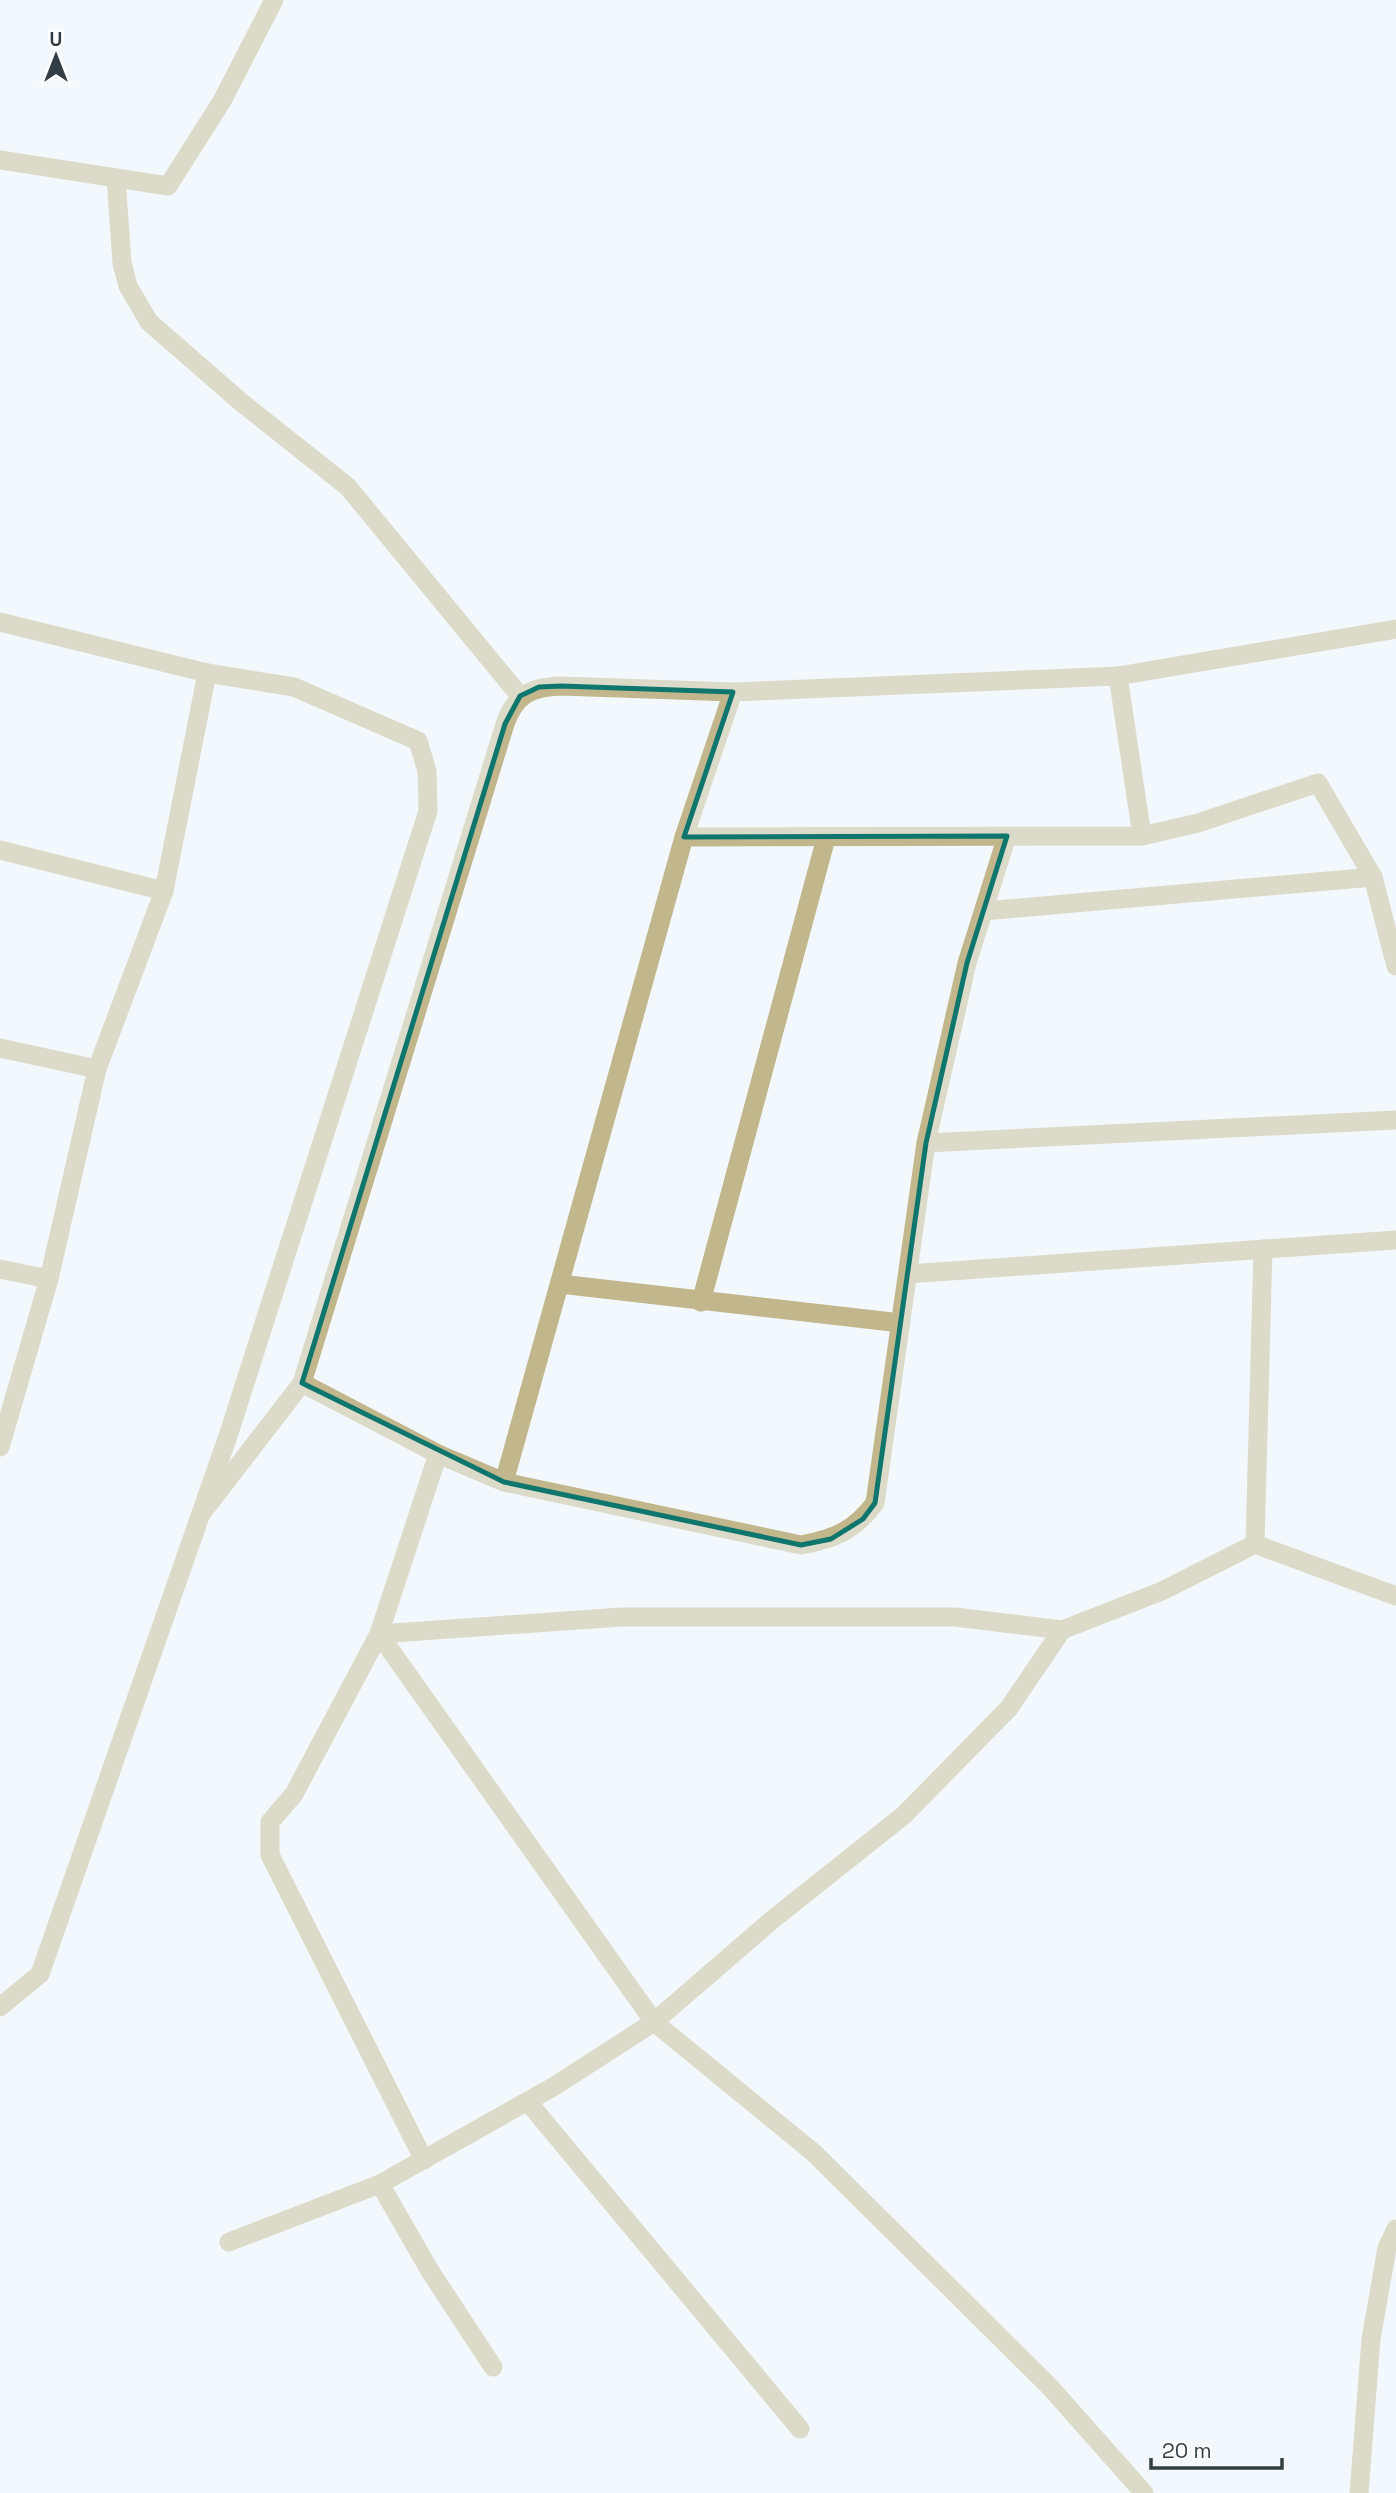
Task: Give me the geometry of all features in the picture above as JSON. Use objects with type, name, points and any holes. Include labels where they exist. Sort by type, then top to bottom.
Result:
[{"type":"street","points":[[0,160],[168,187],[222,101],[274,0]]},
{"type":"street","points":[[116,178],[121,263],[128,286],[149,323],[241,402],[348,487],[520,696]]},
{"type":"street","points":[[0,622],[207,673],[293,688],[418,741],[428,771],[428,811],[201,1514],[40,1974],[0,2007]]},
{"type":"street","points":[[201,1514],[302,1383],[505,724],[520,696],[540,687],[561,686],[733,692],[1118,676],[1396,629]]},
{"type":"street","points":[[0,1447],[49,1279],[97,1069],[164,891],[207,673]]},
{"type":"street","points":[[1118,676],[1142,836]]},
{"type":"street","points":[[504,1482],[684,836],[733,692]]},
{"type":"street","points":[[684,836],[1142,836],[1198,824],[1318,783],[1373,877],[1396,966]]},
{"type":"street","points":[[302,1383],[438,1454],[504,1482],[801,1545],[831,1539],[848,1531],[875,1503],[926,1143],[967,963],[1007,836]]},
{"type":"street","points":[[701,1302],[826,838]]},
{"type":"street","points":[[0,850],[164,891]]},
{"type":"street","points":[[984,911],[1373,877]]},
{"type":"street","points":[[0,1048],[97,1069]]},
{"type":"street","points":[[926,1143],[1396,1121]]},
{"type":"street","points":[[908,1274],[1396,1240]]},
{"type":"street","points":[[1255,1544],[1263,1249]]},
{"type":"street","points":[[0,1269],[49,1279]]},
{"type":"street","points":[[560,1284],[901,1323]]},
{"type":"street","points":[[424,2160],[270,1855],[270,1822],[293,1794],[379,1633],[438,1454]]},
{"type":"street","points":[[379,1633],[621,1617],[955,1617],[1062,1630],[1162,1591],[1255,1544],[1396,1596]]},
{"type":"street","points":[[229,2242],[380,2184],[528,2102],[654,2022],[772,1920],[904,1815],[1009,1708],[1062,1630]]},
{"type":"street","points":[[379,1633],[654,2022],[814,2153],[1049,2386],[1144,2493]]},
{"type":"street","points":[[528,2102],[800,2429]]},
{"type":"street","points":[[380,2184],[430,2271],[493,2367]]},
{"type":"street","points":[[1359,2493],[1371,2339],[1387,2248],[1396,2229]]},
{"type":"highlighted area","points":[[561,686],[733,692],[684,837],[1007,836],[967,963],[926,1143],[875,1503],[863,1519],[831,1539],[801,1545],[504,1482],[302,1383],[505,724],[520,696],[539,687]]}]
